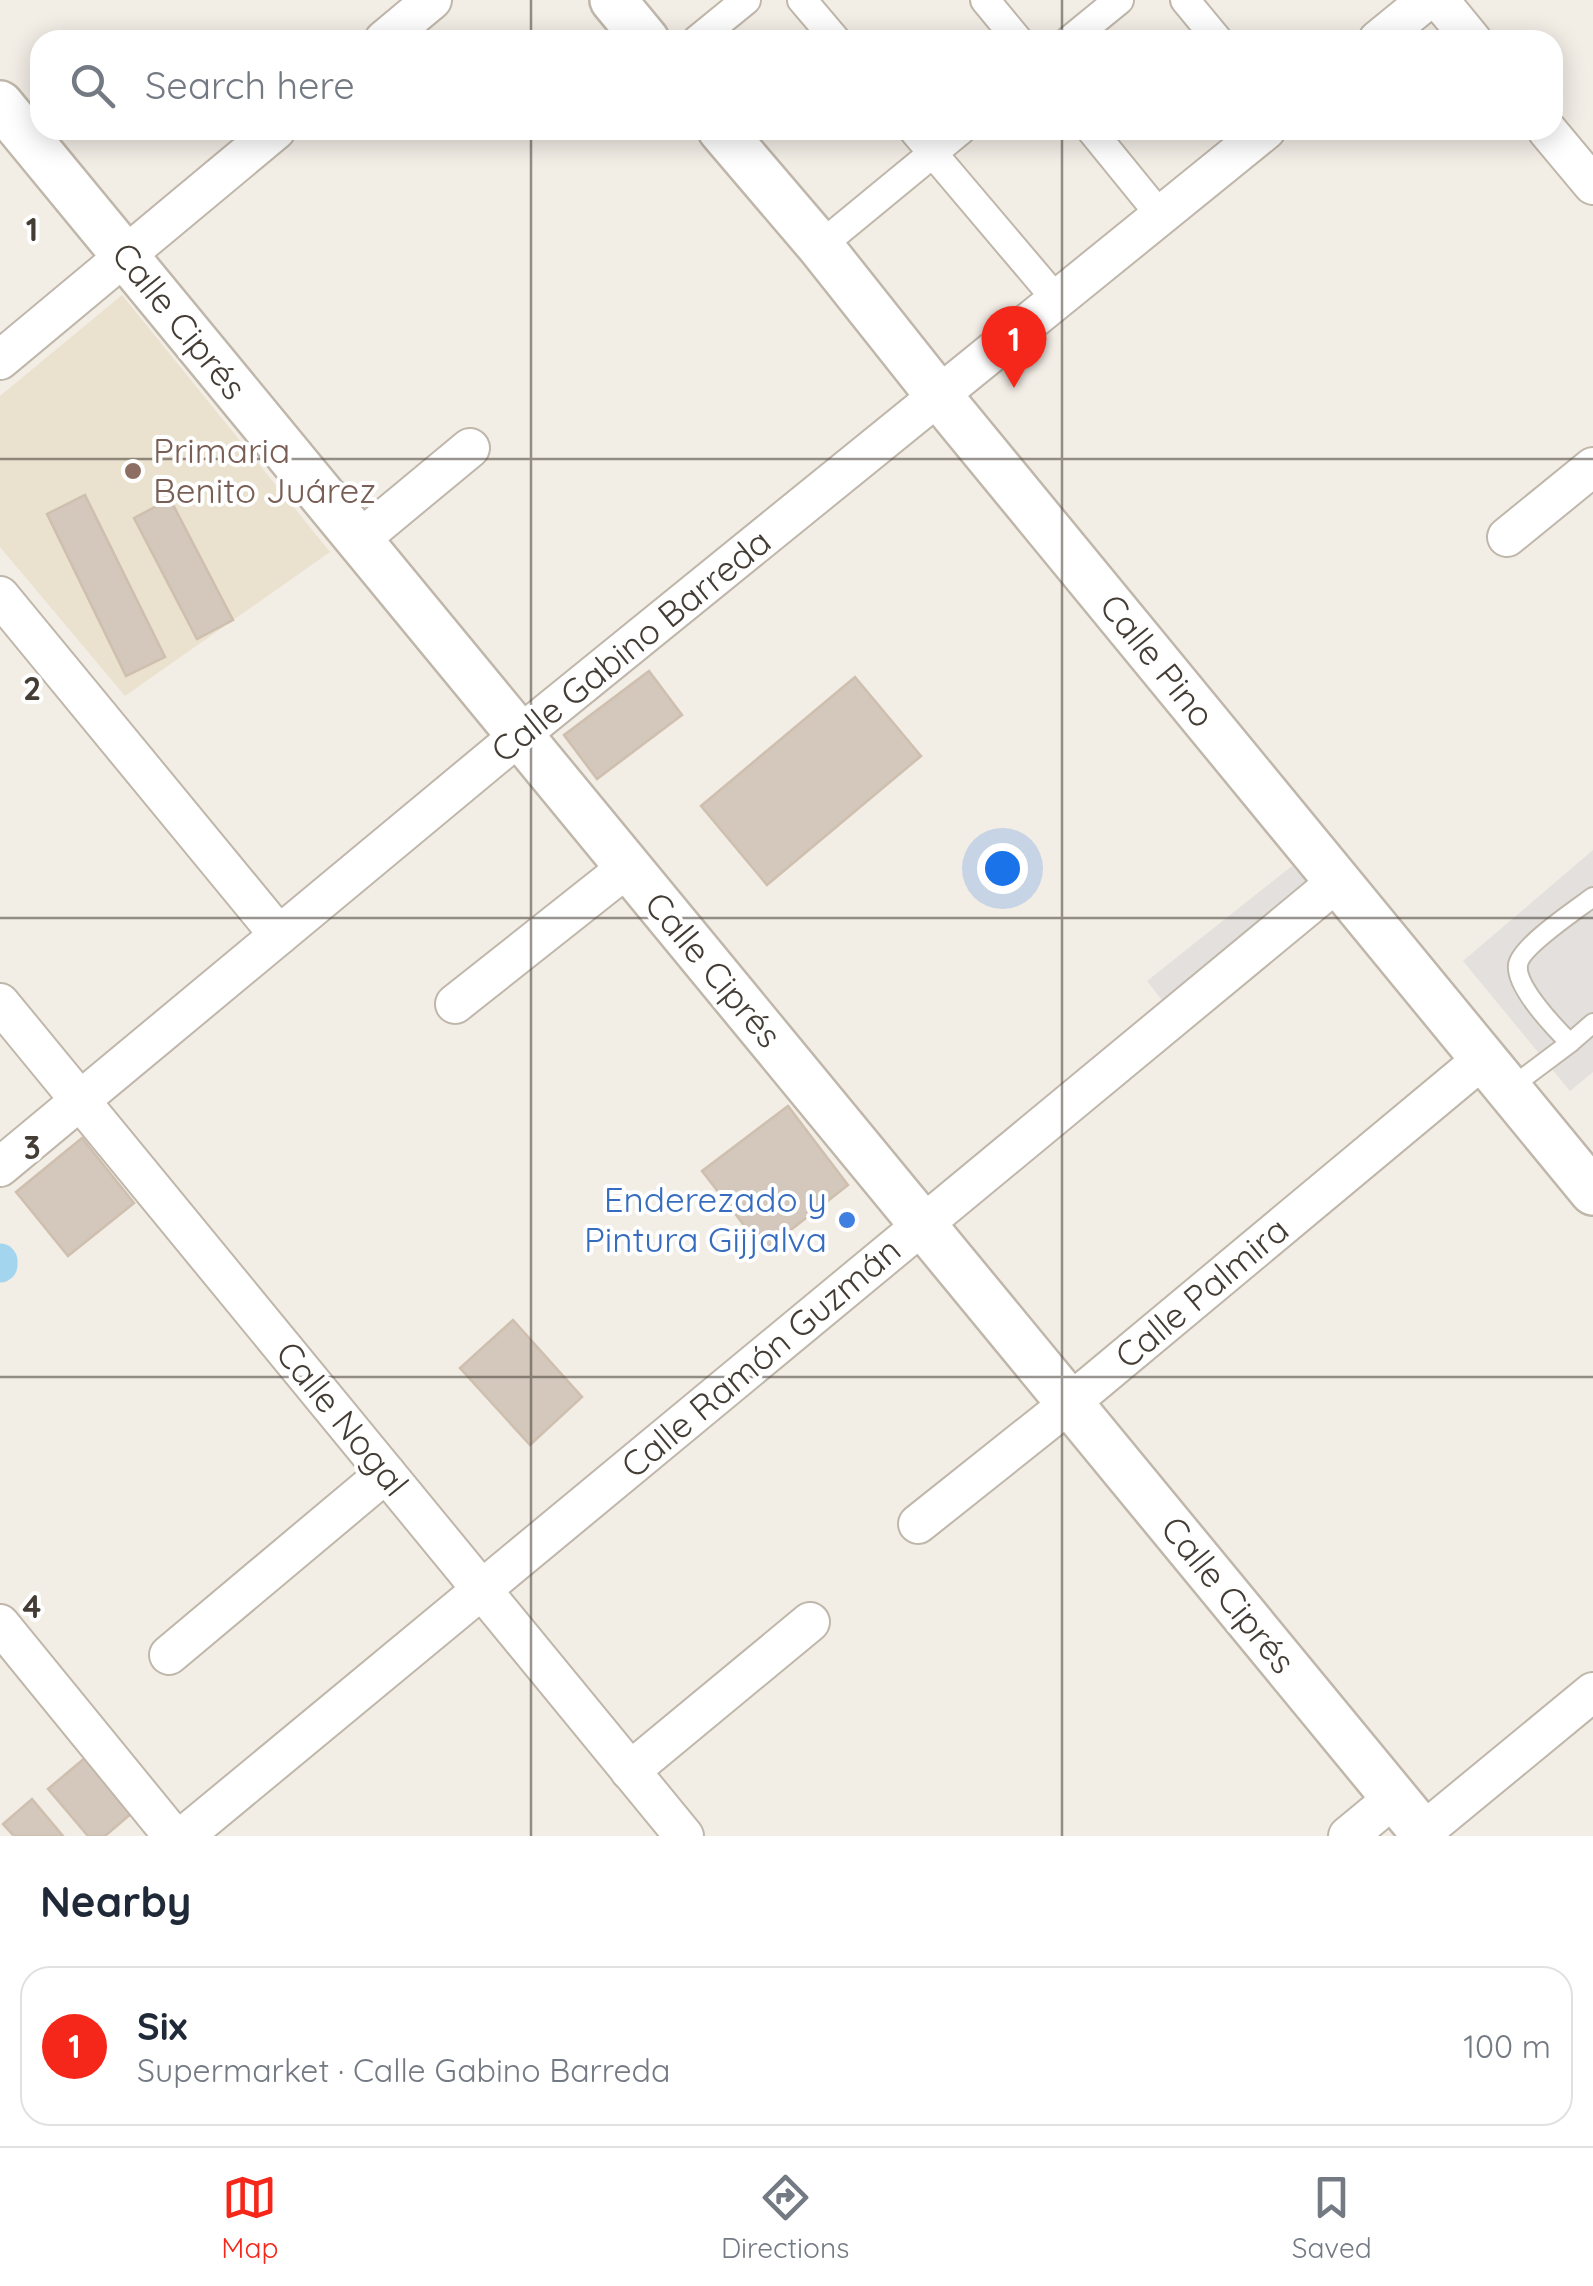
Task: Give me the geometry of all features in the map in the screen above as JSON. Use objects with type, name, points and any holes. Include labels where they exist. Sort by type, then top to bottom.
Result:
[{"type":"street","points":[[396,30],[432,0]]},
{"type":"street","points":[[613,0],[638,30]]},
{"type":"street","points":[[709,30],[746,0]]},
{"type":"street","points":[[802,0],[828,30]]},
{"type":"street","points":[[985,0],[1010,30]]},
{"type":"street","points":[[1082,30],[1119,0]]},
{"type":"street","points":[[1185,0],[1210,30]]},
{"type":"street","points":[[1390,30],[1427,0]]},
{"type":"street","points":[[1439,0],[1464,30]]},
{"type":"street","name":"Calle Ciprés","points":[[0,104],[1415,1822]]},
{"type":"street","points":[[0,360],[264,140]]},
{"type":"street","name":"Calle Pino","points":[[730,140],[1593,1192]]},
{"type":"street","points":[[922,140],[1057,300]]},
{"type":"street","points":[[820,246],[949,140]]},
{"type":"street","points":[[1099,140],[1160,216]]},
{"type":"street","name":"Calle Gabino Barreda","points":[[0,1167],[520,735],[1254,140]]},
{"type":"street","points":[[1555,140],[1593,185]]},
{"type":"street","points":[[359,540],[470,448]]},
{"type":"street","points":[[1507,537],[1593,467]]},
{"type":"street","points":[[0,596],[280,935]]},
{"type":"street","points":[[454,1004],[628,867]]},
{"type":"street","name":"Calle Ramón Guzmán","points":[[189,1833],[1338,881]]},
{"type":"street","name":"Calle Nogal","points":[[0,1003],[684,1836]]},
{"type":"street","name":"Calle Palmira","points":[[918,1524],[1496,1074]]},
{"type":"street","points":[[170,1654],[386,1473]]},
{"type":"street","points":[[630,1771],[810,1622]]},
{"type":"street","points":[[0,1624],[189,1833]]},
{"type":"street","points":[[1348,1836],[1415,1822],[1593,1692]]},
{"type":"lane","points":[[1570,1044],[1530,996],[1518,964],[1522,954],[1543,934],[1593,896]]},
{"type":"lane","points":[[1496,1074],[1570,1044],[1593,1022]]},
{"type":"shaded area","name":"Primaria Benito Juárez","points":[[122,295],[330,552],[125,696],[0,547],[0,396]]},
{"type":"shaded area","points":[[1593,850],[1593,1072],[1570,1091],[1463,961]]},
{"type":"shaded area","points":[[1292,866],[1309,885],[1165,1004],[1147,981]]},
{"type":"building","points":[[85,495],[165,657],[126,676],[47,514]]},
{"type":"building","points":[[170,499],[233,620],[197,639],[134,518]]},
{"type":"building","points":[[649,671],[682,715],[597,779],[564,735]]},
{"type":"building","points":[[855,677],[921,756],[767,885],[701,806]]},
{"type":"building","points":[[788,1106],[848,1185],[764,1251],[702,1171]]},
{"type":"building","points":[[82,1138],[134,1203],[68,1256],[16,1192]]},
{"type":"building","points":[[513,1320],[582,1397],[530,1445],[460,1368]]},
{"type":"building","points":[[86,1757],[133,1812],[105,1836],[88,1836],[48,1789]]},
{"type":"building","points":[[32,1799],[63,1836],[14,1836],[3,1824]]},
{"type":"place","name":"Six","points":[[1014,388]]},
{"type":"place","name":"Primaria Benito Juárez","points":[[133,471]]},
{"type":"place","name":"Enderezado y Pintura Gijjalva","points":[[847,1220]]}]
